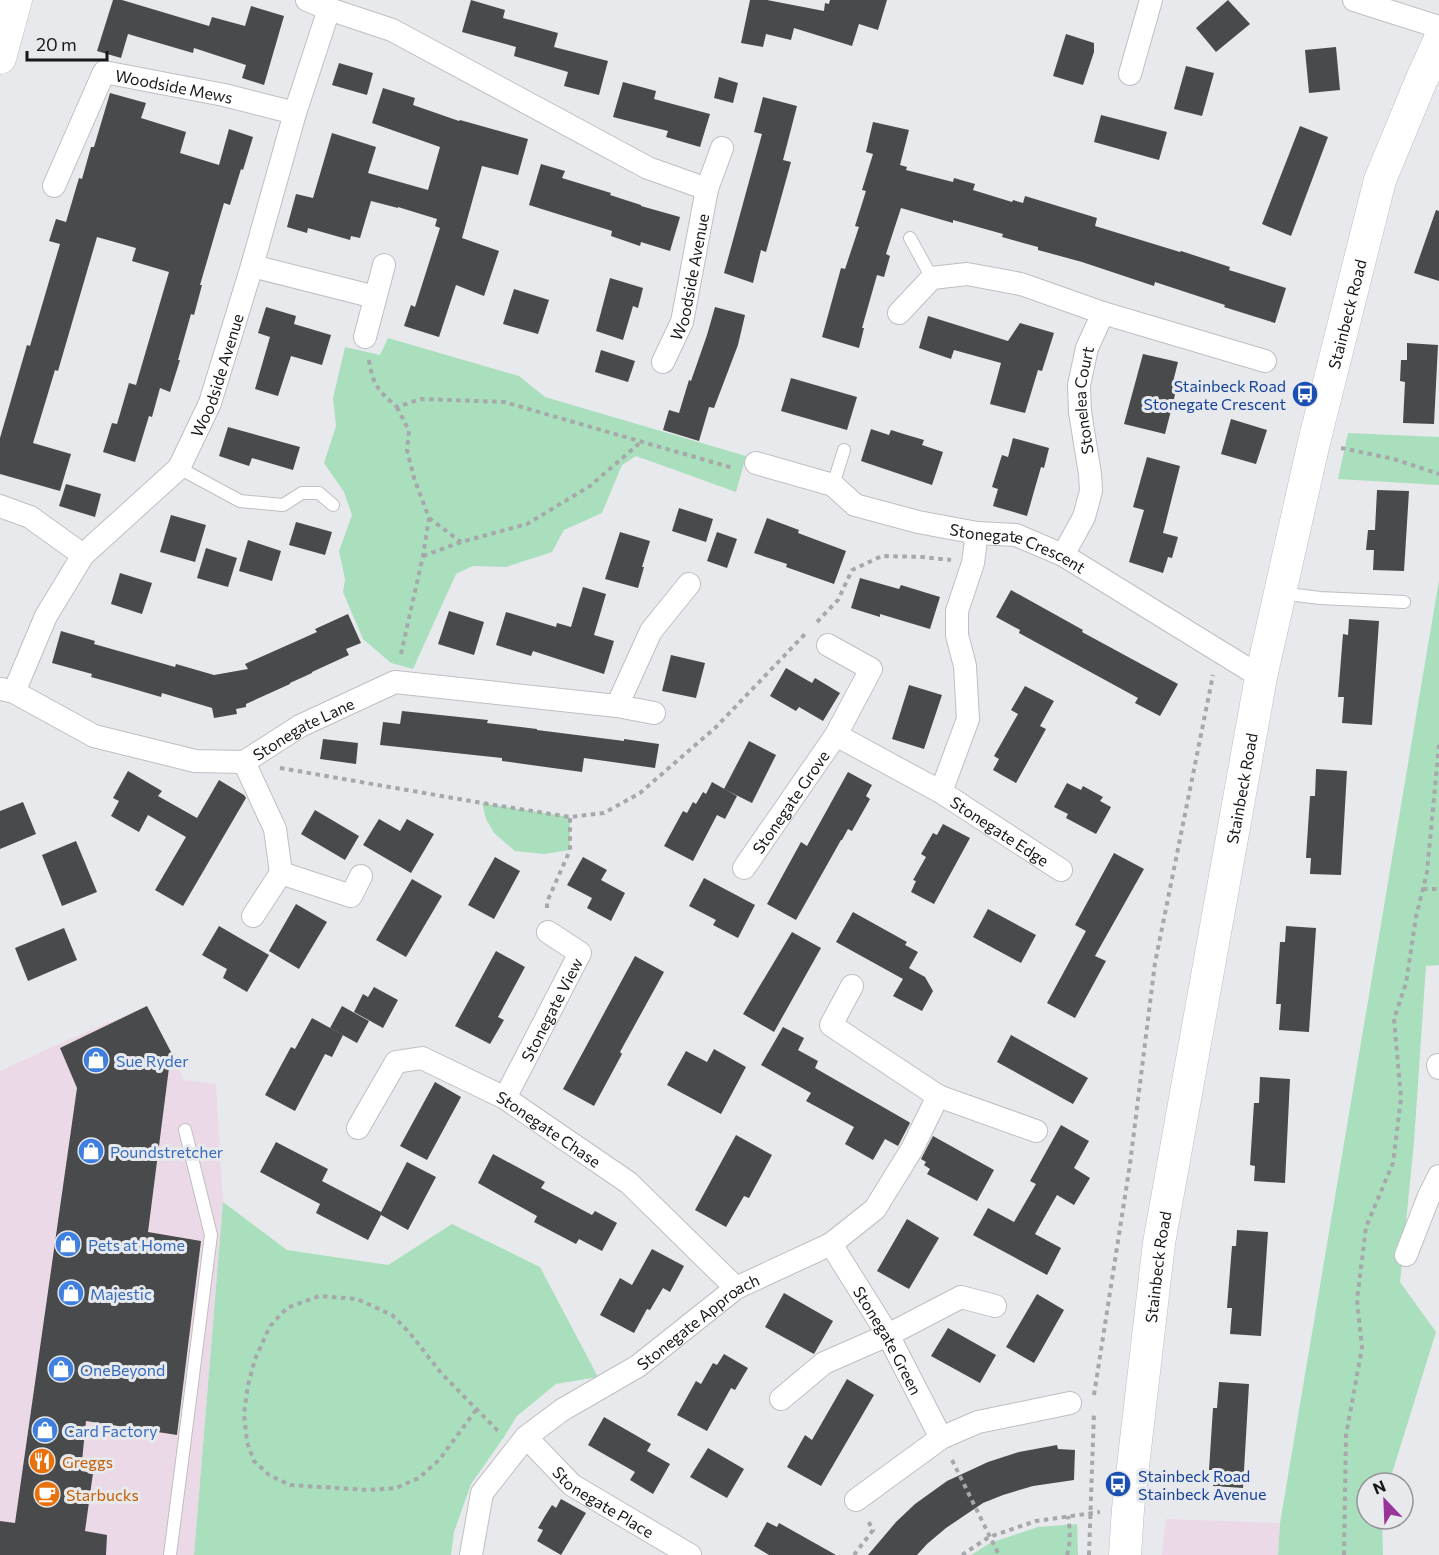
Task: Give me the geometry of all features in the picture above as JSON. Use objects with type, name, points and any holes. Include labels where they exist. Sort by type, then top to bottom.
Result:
[{"type":"street","points":[[0,58],[16,0]]},
{"type":"street","points":[[308,0],[392,30],[648,168],[707,189]]},
{"type":"street","points":[[1130,74],[1151,0]]},
{"type":"street","points":[[1354,0],[1439,27]]},
{"type":"street","name":"Woodside Avenue","points":[[7,690],[46,616],[83,555],[178,468],[210,403],[295,113],[329,9]]},
{"type":"street","name":"Stainbeck Road","points":[[1125,1555],[1128,1509],[1159,1243],[1261,677],[1314,442],[1380,180],[1439,41]]},
{"type":"street","name":"Woodside Mews","points":[[54,186],[104,72],[224,95],[295,113]]},
{"type":"street","name":"Woodside Avenue","points":[[663,362],[682,321],[707,189],[722,148]]},
{"type":"street","points":[[366,337],[384,265]]},
{"type":"street","points":[[252,266],[375,297]]},
{"type":"street","points":[[899,313],[932,278],[967,274],[1021,284],[1103,313],[1265,361]]},
{"type":"street","name":"Stonelea Court","points":[[1063,555],[1084,518],[1090,491],[1079,385],[1087,348],[1103,313]]},
{"type":"street","name":"Stonegate Crescent","points":[[756,463],[833,485],[855,505],[918,522],[977,533],[1016,535],[1063,555],[1261,677]]},
{"type":"street","points":[[0,506],[30,517],[83,555]]},
{"type":"street","points":[[941,792],[968,719],[965,666],[957,635],[957,611],[973,563],[977,533]]},
{"type":"street","points":[[616,706],[651,631],[689,584]]},
{"type":"street","name":"Stonegate Grove","points":[[744,868],[836,735],[872,669],[828,645]]},
{"type":"street","points":[[394,682],[616,706],[654,713]]},
{"type":"street","name":"Stonegate Lane","points":[[7,690],[94,736],[195,761],[244,762],[300,726],[394,682]]},
{"type":"street","name":"Stonegate Grove","points":[[836,735],[941,792]]},
{"type":"street","points":[[244,762],[275,829],[281,873],[254,916]]},
{"type":"street","name":"Stonegate Edge","points":[[941,792],[1061,870]]},
{"type":"street","points":[[281,873],[351,896],[361,876]]},
{"type":"street","name":"Stonegate View","points":[[505,1098],[580,953],[548,932]]},
{"type":"street","points":[[852,986],[831,1025],[938,1096],[1036,1131]]},
{"type":"street","name":"Stonegate Chase","points":[[358,1128],[396,1062],[422,1058],[505,1098],[628,1183],[736,1288]]},
{"type":"street","name":"Stonegate Approach","points":[[471,1555],[482,1493],[521,1443],[562,1410],[638,1366],[736,1288],[831,1244],[875,1209],[912,1149],[938,1096]]},
{"type":"street","points":[[1406,1255],[1439,1176]]},
{"type":"street","name":"Stonegate Green","points":[[831,1244],[888,1335],[941,1438]]},
{"type":"street","points":[[781,1399],[824,1363],[888,1335],[961,1297],[995,1306]]},
{"type":"street","points":[[856,1500],[941,1438],[978,1422],[1070,1403]]},
{"type":"street","name":"Stonegate Place","points":[[521,1443],[572,1485],[690,1555]]},
{"type":"lane","points":[[910,238],[932,278]]},
{"type":"lane","points":[[833,485],[844,450]]},
{"type":"lane","points":[[178,468],[240,501],[283,505],[302,493],[320,493],[333,505]]},
{"type":"lane","points":[[1280,593],[1320,598],[1404,602]]},
{"type":"lane","points":[[170,1555],[211,1235],[185,1130]]},
{"type":"path","points":[[366,337],[371,374],[378,390],[397,407],[409,431],[407,450],[411,469],[429,518],[423,556],[394,682]]},
{"type":"path","points":[[397,407],[421,399],[504,402],[749,472],[756,463]]},
{"type":"path","points":[[423,556],[461,542],[527,525],[590,486],[643,441]]},
{"type":"path","points":[[1314,442],[1394,459],[1439,474]]},
{"type":"path","points":[[429,518],[461,542]]},
{"type":"path","points":[[1094,1399],[1130,1164],[1155,963],[1218,651]]},
{"type":"path","points":[[1344,1555],[1346,1435],[1362,1348],[1358,1290],[1366,1227],[1393,1163],[1401,1098],[1394,1019],[1406,983],[1416,917],[1427,872],[1439,745]]},
{"type":"path","points":[[548,932],[547,902],[570,850],[570,817]]},
{"type":"path","points":[[1423,889],[1439,889]]},
{"type":"path","points":[[476,1410],[439,1460],[419,1478],[396,1488],[368,1490],[290,1485],[269,1475],[254,1461],[247,1442],[244,1414],[255,1359],[270,1326],[287,1308],[319,1296],[357,1299],[392,1315],[410,1332],[441,1373],[476,1410],[521,1443]]},
{"type":"path","points":[[1089,1555],[1094,1410]]},
{"type":"path","points":[[941,1438],[999,1555]]},
{"type":"path","points":[[854,1555],[873,1530],[856,1500]]},
{"type":"path","points":[[962,1555],[989,1537],[1036,1521],[1128,1509]]},
{"type":"path","points":[[1066,1555],[1070,1532],[1068,1516]]},
{"type":"shaded area","points":[[147,1006],[184,1080],[216,1084],[223,1202],[194,1555],[0,1555],[0,1071]]},
{"type":"shaded area","points":[[1166,1519],[1280,1523],[1278,1555],[1162,1555]]},
{"type":"green space","points":[[388,338],[519,376],[545,397],[746,456],[736,492],[636,456],[622,465],[602,513],[564,530],[552,552],[506,567],[473,566],[456,574],[413,669],[391,663],[363,639],[343,592],[345,579],[339,551],[352,515],[344,492],[324,463],[336,426],[333,398],[345,347],[380,355]]},
{"type":"green space","points":[[1348,433],[1439,437],[1439,485],[1338,479]]},
{"type":"green space","points":[[1439,580],[1439,965],[1426,966],[1414,1142],[1400,1282],[1436,1332],[1393,1471],[1355,1471],[1355,1531],[1382,1531],[1383,1555],[1278,1555],[1280,1523]]},
{"type":"green space","points":[[482,803],[570,817],[570,850],[544,854],[515,851],[494,833],[486,819]]},
{"type":"green space","points":[[223,1202],[287,1250],[388,1265],[452,1224],[540,1267],[598,1377],[556,1384],[517,1416],[471,1484],[454,1532],[451,1555],[194,1555]]},
{"type":"green space","points":[[1077,1524],[1078,1555],[971,1555],[990,1543],[1038,1527]]},
{"type":"building","points":[[113,0],[122,0],[209,26],[212,17],[245,26],[251,6],[284,16],[264,85],[242,78],[246,65],[194,48],[193,53],[128,34],[121,58],[97,51]]},
{"type":"building","points":[[471,0],[505,10],[503,18],[558,33],[554,47],[608,61],[599,95],[564,86],[568,72],[514,56],[516,47],[462,32]]},
{"type":"building","points":[[750,0],[767,0],[824,11],[825,3],[829,4],[830,0],[887,0],[878,30],[859,24],[852,46],[794,28],[791,40],[766,34],[763,47],[741,43]]},
{"type":"building","points":[[1228,0],[1250,24],[1216,52],[1196,28]]},
{"type":"building","points":[[1066,34],[1094,43],[1094,52],[1083,85],[1053,76]]},
{"type":"building","points":[[1336,47],[1340,90],[1309,93],[1305,50]]},
{"type":"building","points":[[339,63],[373,73],[367,95],[332,85]]},
{"type":"building","points":[[1186,66],[1214,73],[1202,116],[1174,109]]},
{"type":"building","points":[[719,77],[738,83],[733,103],[714,98]]},
{"type":"building","points":[[623,82],[656,91],[654,99],[710,114],[700,147],[666,137],[668,131],[613,117]]},
{"type":"building","points":[[383,88],[415,98],[413,105],[459,121],[528,139],[518,175],[482,166],[462,238],[499,251],[484,296],[456,285],[439,337],[404,326],[411,305],[415,307],[440,228],[435,226],[437,219],[371,201],[360,238],[351,236],[350,240],[308,228],[307,233],[287,227],[296,194],[313,198],[332,133],[376,147],[368,173],[428,190],[440,147],[372,123]]},
{"type":"building","points":[[110,93],[146,103],[141,118],[186,132],[180,153],[219,165],[229,129],[253,137],[230,205],[224,203],[200,285],[202,285],[194,315],[191,314],[170,392],[160,388],[135,462],[103,452],[112,423],[117,424],[129,383],[136,385],[169,272],[132,261],[136,248],[97,237],[58,371],[55,370],[33,443],[71,454],[60,491],[0,474],[0,438],[60,244],[49,241],[56,219],[66,222],[79,178],[82,179],[91,147],[94,147]]},
{"type":"building","points":[[763,97],[797,106],[783,160],[791,162],[766,252],[761,250],[753,283],[724,273],[762,134],[754,132]]},
{"type":"building","points":[[1101,115],[1167,132],[1159,160],[1094,142]]},
{"type":"building","points":[[873,122],[909,130],[900,165],[907,167],[906,170],[953,182],[954,178],[975,184],[973,190],[1012,202],[1013,200],[1023,203],[1025,196],[1097,218],[1095,226],[1181,251],[1230,267],[1229,270],[1286,288],[1275,323],[1155,282],[1154,286],[1038,250],[1038,247],[1002,237],[1003,234],[901,208],[886,254],[890,256],[884,277],[877,275],[862,328],[864,328],[859,348],[822,337],[841,268],[845,269],[859,227],[855,226],[866,191],[862,190],[873,154],[866,152]]},
{"type":"building","points":[[1300,126],[1328,137],[1291,236],[1262,224]]},
{"type":"building","points":[[541,164],[565,171],[562,178],[680,217],[670,251],[641,242],[640,246],[611,236],[612,231],[529,205]]},
{"type":"building","points":[[1436,210],[1439,211],[1439,281],[1414,273]]},
{"type":"building","points":[[610,278],[643,288],[638,308],[633,306],[623,340],[596,331]]},
{"type":"building","points":[[514,289],[549,300],[538,334],[503,324]]},
{"type":"building","points":[[266,307],[296,316],[294,324],[331,335],[322,365],[291,356],[278,396],[255,389],[270,337],[258,333]]},
{"type":"building","points":[[715,307],[745,315],[738,345],[714,408],[709,407],[699,441],[663,430],[669,410],[679,413]]},
{"type":"building","points":[[928,316],[1008,341],[1020,323],[1054,333],[1042,371],[1038,370],[1025,413],[990,404],[1001,363],[954,350],[951,359],[919,348]]},
{"type":"building","points":[[1407,343],[1438,345],[1434,424],[1403,423],[1405,382],[1400,381],[1401,360],[1407,360]]},
{"type":"building","points":[[601,350],[635,361],[628,382],[595,372]]},
{"type":"building","points":[[1143,354],[1178,362],[1173,382],[1178,383],[1165,434],[1124,424]]},
{"type":"building","points":[[791,378],[857,397],[847,430],[781,411]]},
{"type":"building","points":[[1231,419],[1267,430],[1256,464],[1221,454]]},
{"type":"building","points":[[228,427],[300,447],[293,470],[252,458],[249,466],[219,456]]},
{"type":"building","points":[[871,429],[889,435],[891,430],[924,440],[922,445],[943,452],[932,485],[861,461]]},
{"type":"building","points":[[1013,438],[1049,448],[1027,516],[993,506],[998,489],[992,487],[1002,455],[1008,457]]},
{"type":"building","points":[[1147,457],[1180,466],[1163,533],[1178,537],[1172,558],[1168,557],[1163,573],[1129,562],[1144,510],[1133,507]]},
{"type":"building","points":[[66,484],[101,494],[95,517],[59,506]]},
{"type":"building","points":[[1377,490],[1409,491],[1404,571],[1373,570],[1374,550],[1366,550],[1368,530],[1375,530]]},
{"type":"building","points":[[679,508],[713,519],[706,542],[672,531]]},
{"type":"building","points":[[171,515],[206,525],[195,562],[160,552]]},
{"type":"building","points":[[767,518],[799,530],[798,533],[846,551],[834,584],[754,553]]},
{"type":"building","points":[[296,522],[332,532],[325,555],[289,545]]},
{"type":"building","points":[[620,532],[650,541],[638,588],[605,579]]},
{"type":"building","points":[[717,532],[737,539],[727,568],[707,561]]},
{"type":"building","points":[[248,540],[281,551],[272,581],[239,571]]},
{"type":"building","points":[[206,548],[237,558],[228,587],[197,578]]},
{"type":"building","points":[[120,573],[152,583],[142,614],[111,604]]},
{"type":"building","points":[[860,578],[899,589],[901,585],[940,597],[930,629],[851,608]]},
{"type":"building","points":[[583,587],[606,594],[594,635],[614,641],[604,674],[533,651],[531,656],[496,645],[506,612],[556,627],[557,623],[571,627]]},
{"type":"building","points":[[1011,590],[1178,684],[1160,716],[1135,703],[1138,698],[1019,633],[1020,630],[996,617]]},
{"type":"building","points":[[449,611],[484,622],[474,655],[438,644]]},
{"type":"building","points":[[348,614],[361,643],[346,649],[349,655],[246,704],[246,707],[236,709],[237,714],[214,718],[212,708],[162,693],[161,697],[52,663],[61,631],[95,641],[94,644],[175,667],[176,664],[214,675],[248,669],[245,664],[317,632],[315,629]]},
{"type":"building","points":[[1349,619],[1379,621],[1372,725],[1342,723],[1344,697],[1338,697],[1343,634],[1348,635]]},
{"type":"building","points":[[671,655],[705,663],[696,698],[662,691]]},
{"type":"building","points":[[786,668],[812,683],[815,678],[840,693],[823,721],[799,707],[796,711],[770,696]]},
{"type":"building","points":[[909,685],[942,695],[924,749],[892,739]]},
{"type":"building","points":[[1025,686],[1054,701],[1040,726],[1046,729],[1016,783],[993,770],[999,759],[994,756],[1018,714],[1011,710]]},
{"type":"building","points":[[402,711],[488,720],[487,723],[659,744],[655,768],[584,758],[582,772],[502,761],[502,758],[380,745],[383,722],[400,724]]},
{"type":"building","points":[[323,739],[358,743],[356,764],[320,759]]},
{"type":"building","points":[[749,741],[776,755],[752,803],[724,789]]},
{"type":"building","points":[[1316,769],[1347,771],[1341,875],[1310,874],[1311,858],[1306,858],[1310,796],[1315,796]]},
{"type":"building","points":[[128,771],[162,791],[158,796],[197,818],[219,780],[246,798],[183,906],[155,890],[186,837],[148,815],[139,832],[111,816],[119,801],[113,798]]},
{"type":"building","points":[[848,772],[872,785],[866,796],[870,799],[852,831],[848,829],[841,840],[796,920],[767,904],[801,842],[807,846]]},
{"type":"building","points":[[712,782],[737,796],[725,819],[717,815],[693,861],[664,846],[683,811],[687,813],[693,802],[696,804],[703,792],[706,794]]},
{"type":"building","points":[[1067,783],[1081,790],[1083,786],[1103,797],[1100,801],[1111,807],[1096,834],[1066,818],[1068,814],[1054,807]]},
{"type":"building","points":[[23,802],[36,834],[0,849],[0,811]]},
{"type":"building","points":[[315,810],[359,836],[345,860],[301,834]]},
{"type":"building","points":[[379,819],[400,831],[407,819],[434,834],[411,873],[363,845]]},
{"type":"building","points":[[943,824],[970,838],[934,904],[911,892],[916,881],[913,880],[926,857],[921,854],[933,833],[937,835]]},
{"type":"building","points":[[76,841],[97,892],[62,906],[42,855]]},
{"type":"building","points":[[1114,853],[1144,869],[1095,956],[1106,961],[1075,1018],[1047,1003],[1086,931],[1075,925]]},
{"type":"building","points":[[495,857],[520,871],[494,919],[468,905]]},
{"type":"building","points":[[583,857],[607,870],[601,880],[625,893],[611,921],[587,908],[592,898],[567,885]]},
{"type":"building","points":[[704,878],[755,905],[738,938],[713,925],[716,920],[689,906]]},
{"type":"building","points":[[412,879],[442,896],[406,957],[376,940]]},
{"type":"building","points":[[296,904],[327,922],[299,969],[269,951]]},
{"type":"building","points":[[988,909],[1036,935],[1021,963],[973,937]]},
{"type":"building","points":[[853,912],[907,942],[905,945],[918,952],[909,968],[925,977],[933,991],[922,1011],[893,996],[903,979],[836,942]]},
{"type":"building","points":[[219,926],[269,955],[247,992],[223,978],[227,969],[202,955]]},
{"type":"building","points":[[1286,926],[1316,928],[1309,1032],[1279,1030],[1281,1004],[1276,1004],[1280,942],[1285,942]]},
{"type":"building","points":[[64,928],[77,960],[28,981],[15,948]]},
{"type":"building","points":[[792,932],[821,948],[774,1032],[743,1014]]},
{"type":"building","points":[[496,951],[525,967],[498,1017],[504,1020],[490,1044],[455,1026]]},
{"type":"building","points":[[635,956],[664,972],[620,1052],[622,1054],[594,1106],[563,1089]]},
{"type":"building","points":[[374,987],[398,1000],[383,1028],[354,1012],[363,994],[368,997]]},
{"type":"building","points":[[147,1006],[171,1052],[148,1232],[201,1241],[177,1435],[86,1421],[81,1471],[93,1473],[85,1531],[107,1535],[106,1555],[0,1555],[0,1521],[15,1523],[77,1088],[60,1048]]},
{"type":"building","points":[[342,1006],[369,1021],[357,1043],[330,1028]]},
{"type":"building","points":[[312,1018],[343,1035],[332,1057],[325,1054],[295,1111],[265,1095],[291,1047],[295,1049]]},
{"type":"building","points":[[783,1027],[804,1038],[798,1050],[818,1061],[815,1068],[910,1123],[898,1146],[885,1139],[873,1160],[845,1144],[854,1127],[806,1101],[811,1093],[761,1065]]},
{"type":"building","points":[[1011,1035],[1088,1078],[1073,1104],[997,1062]]},
{"type":"building","points":[[714,1049],[746,1067],[721,1114],[667,1085],[686,1051],[707,1062]]},
{"type":"building","points":[[1260,1077],[1290,1079],[1285,1183],[1254,1181],[1255,1166],[1250,1165],[1254,1103],[1259,1103]]},
{"type":"building","points":[[435,1082],[461,1097],[427,1160],[400,1146]]},
{"type":"building","points":[[1061,1125],[1089,1141],[1074,1168],[1090,1178],[1074,1205],[1057,1195],[1035,1234],[1061,1248],[1047,1275],[973,1235],[988,1208],[1014,1222],[1036,1184],[1030,1181]]},
{"type":"building","points":[[736,1135],[772,1155],[749,1198],[744,1196],[726,1227],[695,1210]]},
{"type":"building","points":[[933,1136],[994,1170],[977,1201],[927,1174],[930,1169],[921,1159]]},
{"type":"building","points":[[276,1142],[328,1169],[322,1181],[381,1212],[407,1162],[436,1177],[408,1230],[381,1215],[368,1240],[316,1213],[320,1204],[260,1172]]},
{"type":"building","points":[[493,1154],[545,1182],[541,1188],[592,1215],[595,1211],[617,1223],[602,1251],[579,1239],[576,1244],[534,1222],[537,1216],[478,1183]]},
{"type":"building","points":[[907,1219],[939,1238],[909,1289],[877,1271]]},
{"type":"building","points":[[1237,1230],[1268,1232],[1261,1336],[1230,1334],[1232,1308],[1227,1308],[1232,1246],[1236,1246]]},
{"type":"building","points":[[652,1249],[684,1266],[670,1292],[663,1288],[650,1310],[647,1309],[634,1333],[600,1315],[620,1278],[632,1285]]},
{"type":"building","points":[[784,1293],[833,1321],[814,1354],[765,1327]]},
{"type":"building","points":[[1037,1294],[1064,1310],[1034,1363],[1006,1347]]},
{"type":"building","points":[[948,1328],[996,1355],[980,1383],[931,1356]]},
{"type":"building","points":[[724,1354],[748,1368],[735,1390],[731,1388],[707,1431],[677,1415],[696,1381],[701,1384],[713,1363],[717,1365]]},
{"type":"building","points":[[847,1379],[874,1395],[821,1486],[787,1467],[805,1435],[812,1440]]},
{"type":"building","points":[[1219,1382],[1249,1384],[1243,1488],[1213,1486],[1214,1470],[1209,1470],[1213,1408],[1217,1408]]},
{"type":"building","points":[[604,1417],[651,1444],[647,1451],[670,1464],[653,1494],[630,1480],[635,1472],[588,1445]]},
{"type":"building","points":[[1057,1445],[1058,1449],[1075,1450],[1074,1480],[1033,1486],[983,1503],[946,1528],[917,1555],[868,1555],[915,1504],[947,1481],[988,1462],[1019,1452]]},
{"type":"building","points":[[708,1448],[744,1469],[727,1498],[690,1477]]},
{"type":"building","points":[[561,1499],[586,1513],[561,1555],[537,1541],[543,1530],[538,1528],[552,1505],[556,1508]]},
{"type":"building","points":[[767,1522],[777,1527],[779,1523],[836,1555],[769,1555],[754,1546]]},
{"type":"place","name":"Stainbeck Road Stonegate Crescent","points":[[1305,394]]},
{"type":"place","name":"Sue Ryder","points":[[96,1060]]},
{"type":"place","name":"Poundstretcher","points":[[91,1151]]},
{"type":"place","name":"Pets at Home","points":[[68,1244]]},
{"type":"place","name":"Majestic","points":[[71,1293]]},
{"type":"place","name":"OneBeyond","points":[[61,1369]]},
{"type":"place","name":"Card Factory","points":[[45,1430]]},
{"type":"place","name":"Greggs","points":[[42,1461]]},
{"type":"place","name":"Stainbeck Road Stainbeck Avenue","points":[[1118,1484]]},
{"type":"place","name":"Starbucks","points":[[47,1494]]}]
